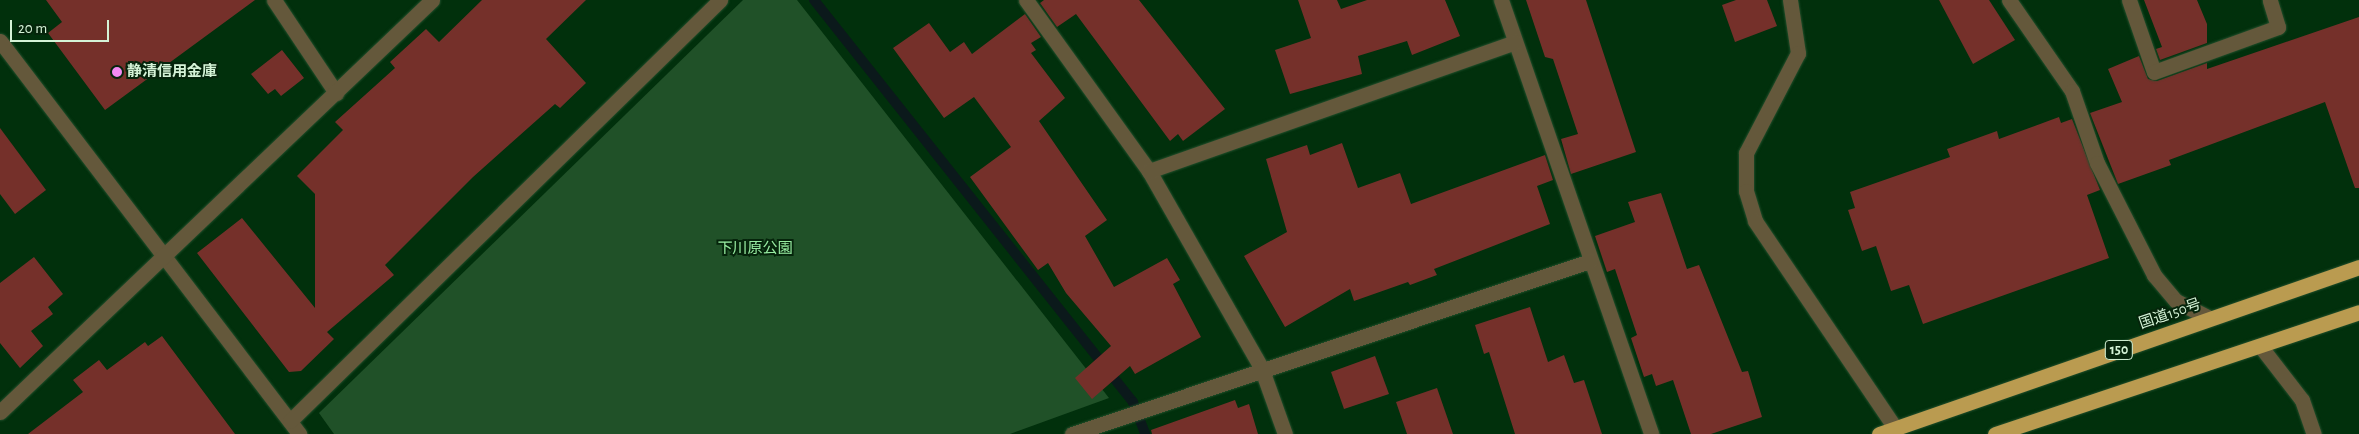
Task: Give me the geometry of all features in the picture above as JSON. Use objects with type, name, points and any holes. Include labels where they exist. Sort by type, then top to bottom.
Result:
[{"type":"highway","name":"国道150号","points":[[1879,434],[2359,268]]},
{"type":"highway","points":[[1995,434],[2359,312]]},
{"type":"street","points":[[274,0],[336,93]]},
{"type":"street","points":[[0,412],[160,256],[336,93],[432,0]]},
{"type":"street","points":[[290,421],[720,0]]},
{"type":"street","points":[[1026,0],[1149,171],[1261,368],[1285,434]]},
{"type":"street","points":[[1500,0],[1651,434]]},
{"type":"street","points":[[1790,0],[1798,53],[1746,153],[1746,191],[1755,221],[1895,428]]},
{"type":"street","points":[[2010,0],[2072,91],[2098,163],[2154,275],[2176,301],[2210,318]]},
{"type":"street","points":[[2129,0],[2154,72],[2278,27],[2270,0]]},
{"type":"street","points":[[0,41],[160,256],[299,434]]},
{"type":"street","points":[[1149,171],[1515,42]]},
{"type":"street","points":[[1072,434],[1261,368],[1590,261]]},
{"type":"street","points":[[2261,346],[2302,400],[2314,434]]},
{"type":"green space","name":"下川原公園","points":[[743,0],[797,0],[1109,398],[1010,434],[334,434],[319,413]]},
{"type":"building","name":"静清信用金庫","points":[[46,0],[255,0],[105,110],[48,33],[62,22]]},
{"type":"building","points":[[482,0],[586,0],[546,39],[586,83],[560,108],[555,104],[473,177],[385,265],[394,275],[327,332],[334,339],[301,371],[289,372],[197,253],[242,218],[315,308],[315,194],[297,176],[343,130],[335,122],[395,68],[390,62],[426,29],[439,42]]},
{"type":"building","points":[[1044,0],[1139,0],[1225,109],[1183,141],[1178,134],[1170,141],[1076,14],[1057,27],[1040,3]]},
{"type":"building","points":[[1298,0],[1337,0],[1341,9],[1367,0],[1445,0],[1460,36],[1412,55],[1407,41],[1358,56],[1362,74],[1290,94],[1275,50],[1311,38]]},
{"type":"building","points":[[1526,0],[1586,0],[1636,152],[1571,174],[1561,139],[1578,134],[1553,59],[1545,57]]},
{"type":"building","points":[[1736,0],[1767,0],[1777,26],[1735,42],[1722,5]]},
{"type":"building","points":[[1939,0],[1989,0],[2015,40],[1973,64]]},
{"type":"building","points":[[2144,0],[2197,0],[2207,24],[2207,43],[2160,60],[2156,49],[2162,47]]},
{"type":"building","points":[[1025,14],[1041,37],[1031,43],[1036,50],[1031,53],[1065,98],[1039,121],[1107,220],[1085,236],[1114,287],[1167,258],[1180,280],[1173,284],[1201,337],[1135,374],[1130,366],[1092,399],[1075,378],[1111,346],[1066,293],[1048,263],[1038,270],[970,177],[1011,147],[974,97],[944,118],[893,48],[929,23],[950,52],[964,42],[972,54]]},
{"type":"building","points":[[2359,17],[2359,188],[2355,188],[2325,102],[2169,160],[2171,165],[2118,184],[2090,113],[2122,102],[2108,69],[2139,56],[2148,79],[2157,81],[2207,63],[2207,69]]},
{"type":"building","points":[[282,50],[304,78],[281,96],[275,89],[268,94],[251,74]]},
{"type":"building","points":[[2059,117],[2061,123],[2072,119],[2100,190],[2087,195],[2109,258],[1923,324],[1909,285],[1891,291],[1876,246],[1862,251],[1848,210],[1855,208],[1850,192],[1950,157],[1947,149],[1997,131],[1999,139]]},
{"type":"building","points":[[0,128],[46,190],[15,214],[0,194]]},
{"type":"building","points":[[1342,143],[1358,188],[1400,173],[1411,204],[1545,155],[1553,180],[1537,186],[1550,224],[1434,269],[1437,275],[1410,285],[1408,282],[1354,301],[1350,289],[1285,327],[1244,256],[1287,232],[1266,159],[1307,145],[1310,155]]},
{"type":"building","points":[[1661,193],[1687,269],[1699,265],[1742,372],[1748,371],[1762,417],[1711,434],[1691,434],[1673,380],[1656,386],[1652,374],[1644,377],[1631,338],[1637,335],[1615,269],[1607,272],[1595,236],[1635,222],[1628,202]]},
{"type":"building","points":[[34,257],[63,294],[48,307],[53,314],[31,331],[43,346],[20,368],[0,343],[0,283]]},
{"type":"building","points":[[1530,307],[1548,362],[1564,355],[1574,383],[1584,380],[1602,434],[1515,434],[1489,352],[1484,354],[1475,325]]},
{"type":"building","points":[[162,336],[235,434],[28,434],[83,392],[73,380],[99,360],[107,370],[145,342],[148,346]]},
{"type":"building","points":[[1375,356],[1389,394],[1344,409],[1331,372]]},
{"type":"building","points":[[1437,388],[1453,434],[1407,434],[1396,402]]},
{"type":"building","points":[[1235,400],[1238,408],[1249,404],[1258,434],[1152,434],[1151,430]]},
{"type":"waterway","points":[[814,0],[1133,402],[1145,434]]},
{"type":"place","name":"静清信用金庫","points":[[117,72]]}]
